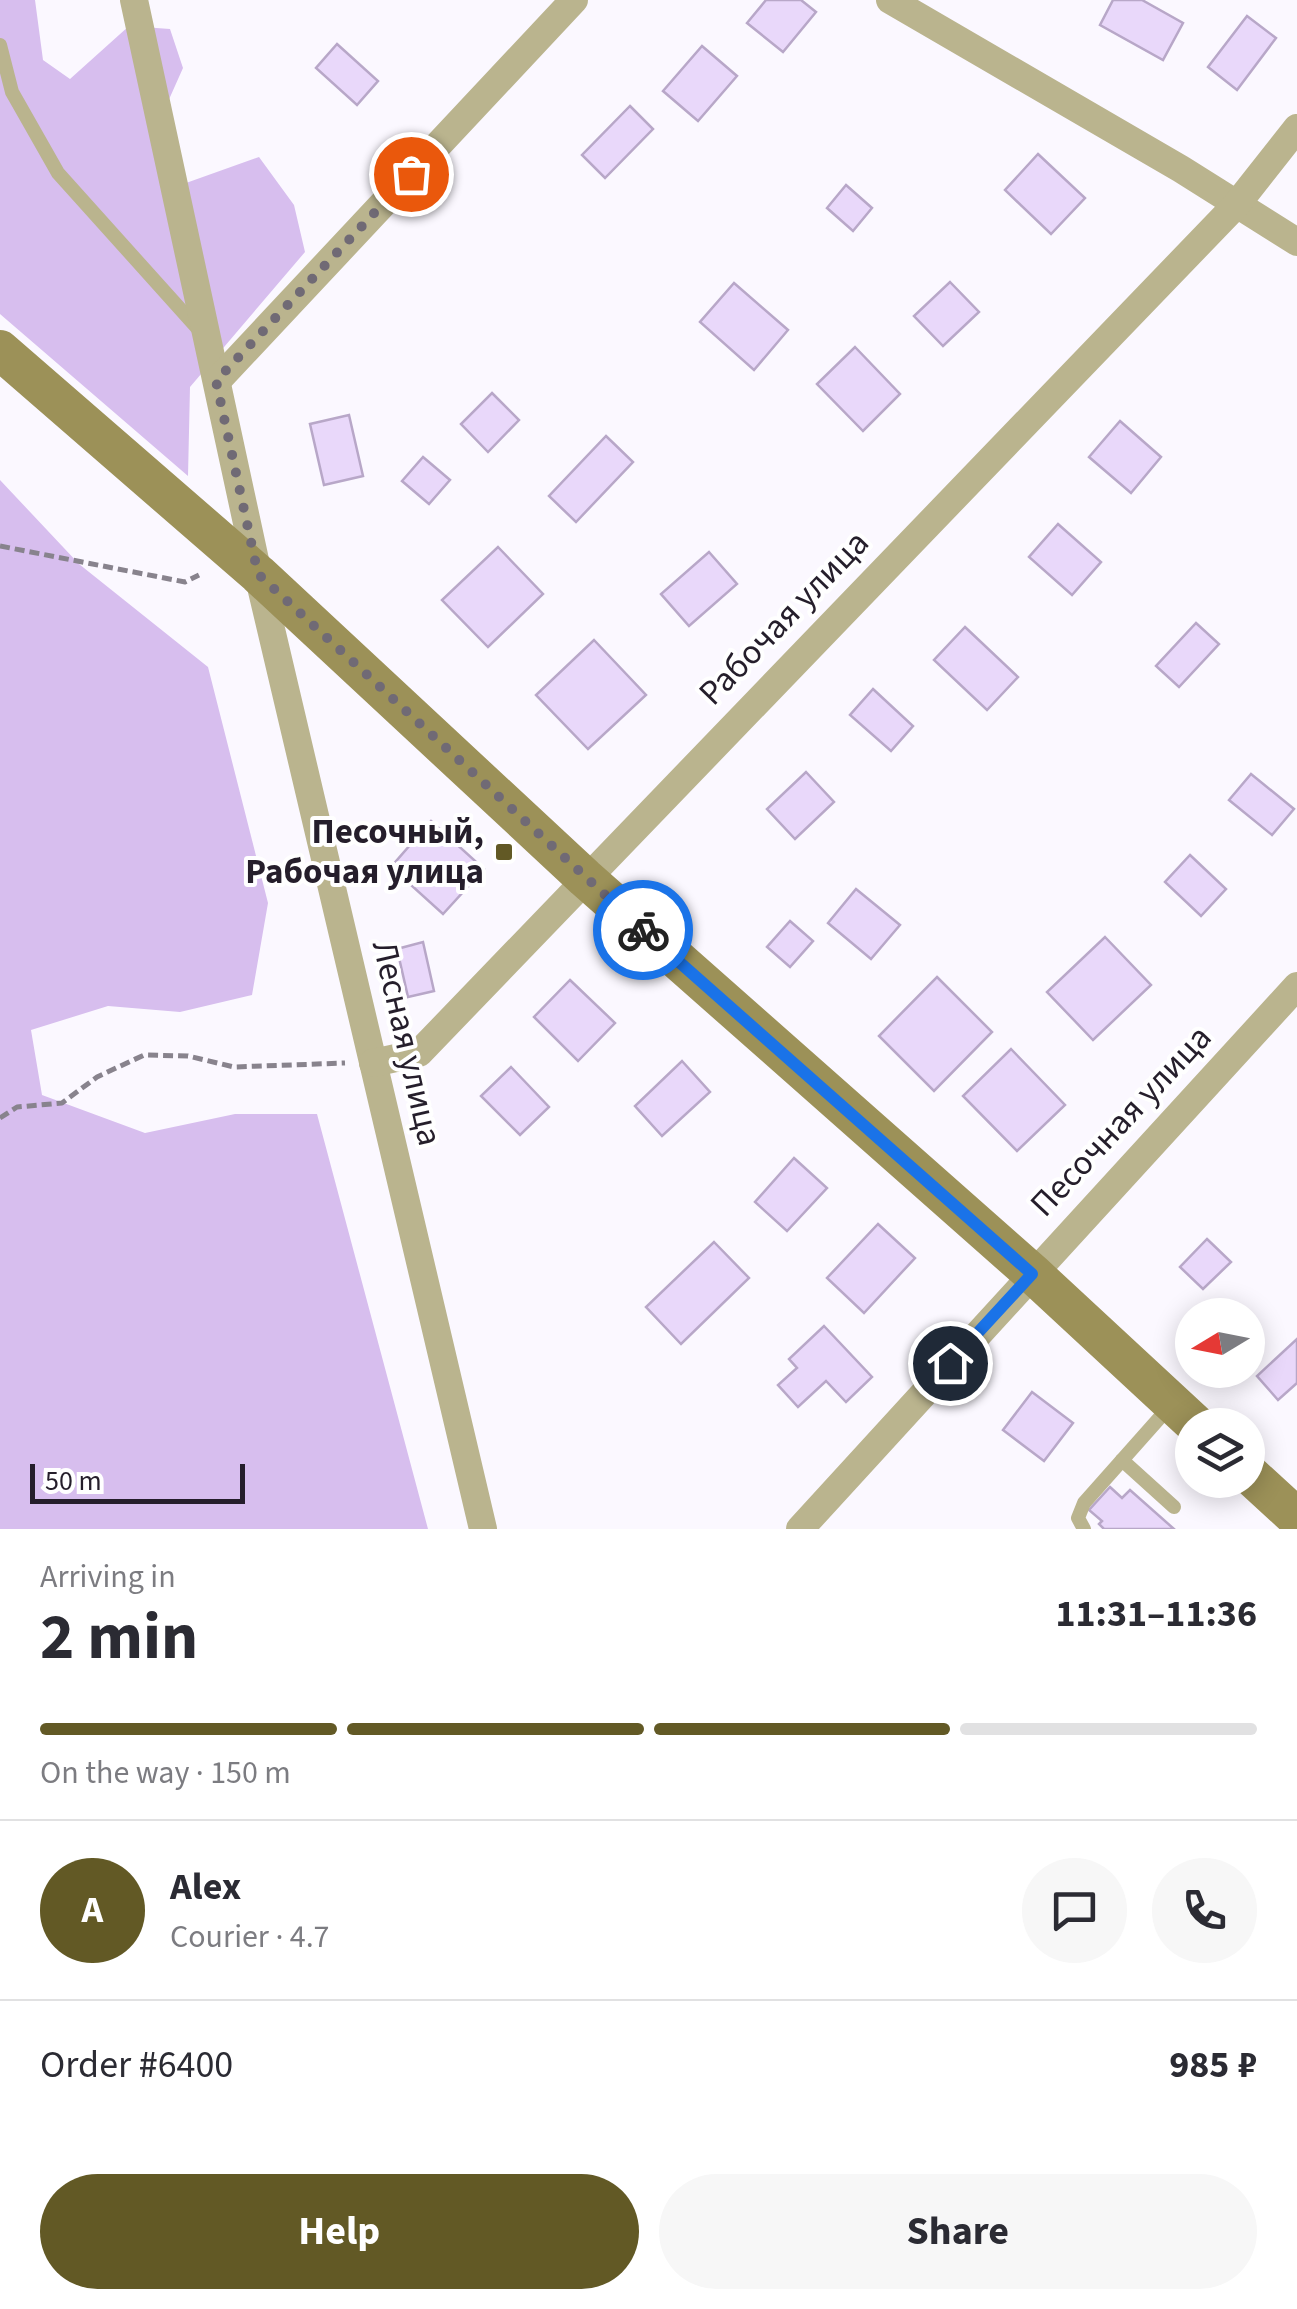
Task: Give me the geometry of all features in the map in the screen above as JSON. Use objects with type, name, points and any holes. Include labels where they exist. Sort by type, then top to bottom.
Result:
[{"type":"main road","points":[[0,350],[258,574],[585,878],[1177,1408]]},
{"type":"main road","points":[[1265,1489],[1297,1518]]},
{"type":"street","name":"Лесная улица","points":[[134,0],[258,574],[483,1529]]},
{"type":"street","points":[[216,381],[574,0]]},
{"type":"street","points":[[890,0],[1297,242]]},
{"type":"street","name":"Рабочая улица","points":[[373,1063],[420,1053],[1237,204],[1297,128]]},
{"type":"street","name":"Песочная улица","points":[[800,1529],[1297,986]]},
{"type":"lane","points":[[0,44],[12,92],[58,172],[207,340]]},
{"type":"lane","points":[[1084,1529],[1078,1518],[1084,1502],[1122,1460],[1175,1421]]},
{"type":"lane","points":[[1122,1460],[1174,1507]]},
{"type":"path","points":[[0,546],[184,582],[198,576]]},
{"type":"path","points":[[0,1118],[17,1108],[62,1103],[97,1077],[144,1056],[188,1056],[234,1067],[373,1063]]},
{"type":"shaded area","points":[[0,0],[35,0],[43,60],[70,79],[129,26],[170,29],[183,68],[154,133],[186,183],[259,157],[294,205],[305,252],[190,387],[188,476],[0,314]]},
{"type":"shaded area","points":[[0,480],[79,564],[208,667],[268,903],[252,995],[180,1012],[108,1006],[31,1030],[42,1095],[145,1133],[235,1114],[317,1114],[428,1529],[0,1529]]},
{"type":"building","points":[[766,0],[801,0],[816,12],[783,52],[747,23]]},
{"type":"building","points":[[1113,0],[1142,0],[1183,23],[1163,60],[1100,25]]},
{"type":"building","points":[[1247,16],[1276,38],[1237,90],[1208,67]]},
{"type":"building","points":[[337,44],[378,81],[357,105],[316,68]]},
{"type":"building","points":[[702,46],[737,76],[698,121],[663,91]]},
{"type":"building","points":[[630,106],[653,129],[605,178],[582,155]]},
{"type":"building","points":[[1038,154],[1085,198],[1051,234],[1005,190]]},
{"type":"building","points":[[846,185],[872,208],[853,231],[827,208]]},
{"type":"building","points":[[950,282],[979,312],[943,346],[914,316]]},
{"type":"building","points":[[734,283],[788,330],[754,370],[700,322]]},
{"type":"building","points":[[855,347],[900,394],[863,431],[817,384]]},
{"type":"building","points":[[492,393],[519,420],[488,452],[461,424]]},
{"type":"building","points":[[349,415],[363,476],[324,485],[310,424]]},
{"type":"building","points":[[1120,421],[1161,457],[1131,493],[1089,457]]},
{"type":"building","points":[[606,436],[633,462],[576,522],[549,496]]},
{"type":"building","points":[[423,457],[450,480],[429,504],[402,481]]},
{"type":"building","points":[[1058,524],[1101,562],[1072,595],[1029,557]]},
{"type":"building","points":[[498,547],[543,594],[488,647],[442,600]]},
{"type":"building","points":[[709,552],[737,584],[689,626],[661,594]]},
{"type":"building","points":[[1196,623],[1219,644],[1179,687],[1156,666]]},
{"type":"building","points":[[965,627],[1018,677],[987,710],[934,660]]},
{"type":"building","points":[[594,640],[646,695],[588,749],[536,695]]},
{"type":"building","points":[[873,689],[913,726],[891,751],[850,715]]},
{"type":"building","points":[[806,772],[834,802],[795,839],[767,809]]},
{"type":"building","points":[[1251,774],[1294,809],[1272,835],[1229,800]]},
{"type":"building","points":[[431,821],[484,869],[443,914],[391,867]]},
{"type":"building","points":[[1190,855],[1226,889],[1201,916],[1165,882]]},
{"type":"building","points":[[856,889],[900,925],[871,959],[828,923]]},
{"type":"building","points":[[790,921],[813,941],[790,967],[767,947]]},
{"type":"building","points":[[1105,937],[1151,985],[1093,1040],[1047,992]]},
{"type":"building","points":[[423,942],[434,991],[408,997],[397,949]]},
{"type":"building","points":[[937,977],[992,1032],[934,1091],[879,1036]]},
{"type":"building","points":[[570,980],[615,1023],[578,1061],[534,1017]]},
{"type":"building","points":[[1011,1049],[1065,1105],[1017,1151],[963,1096]]},
{"type":"building","points":[[682,1061],[710,1092],[662,1136],[635,1106]]},
{"type":"building","points":[[511,1067],[549,1107],[520,1135],[481,1096]]},
{"type":"building","points":[[794,1158],[827,1188],[787,1231],[755,1202]]},
{"type":"building","points":[[878,1224],[915,1258],[864,1313],[827,1278]]},
{"type":"building","points":[[1207,1239],[1231,1262],[1203,1289],[1180,1267]]},
{"type":"building","points":[[714,1242],[749,1278],[681,1344],[646,1307]]},
{"type":"building","points":[[824,1326],[872,1377],[846,1402],[826,1381],[798,1407],[778,1385],[797,1368],[789,1359]]},
{"type":"building","points":[[1297,1339],[1297,1383],[1278,1400],[1265,1385],[1265,1369]]},
{"type":"building","points":[[1032,1392],[1073,1423],[1044,1461],[1003,1430]]},
{"type":"building","points":[[1110,1487],[1122,1498],[1130,1490],[1174,1529],[1104,1529],[1099,1524],[1102,1521],[1089,1510]]},
{"type":"way so far","points":[[411,174],[216,381],[258,574],[643,930]]},
{"type":"place","name":"Песочный, Рабочая улица","points":[[504,852]]},
{"type":"route","points":[[643,930],[1032,1274],[950,1363]]}]
